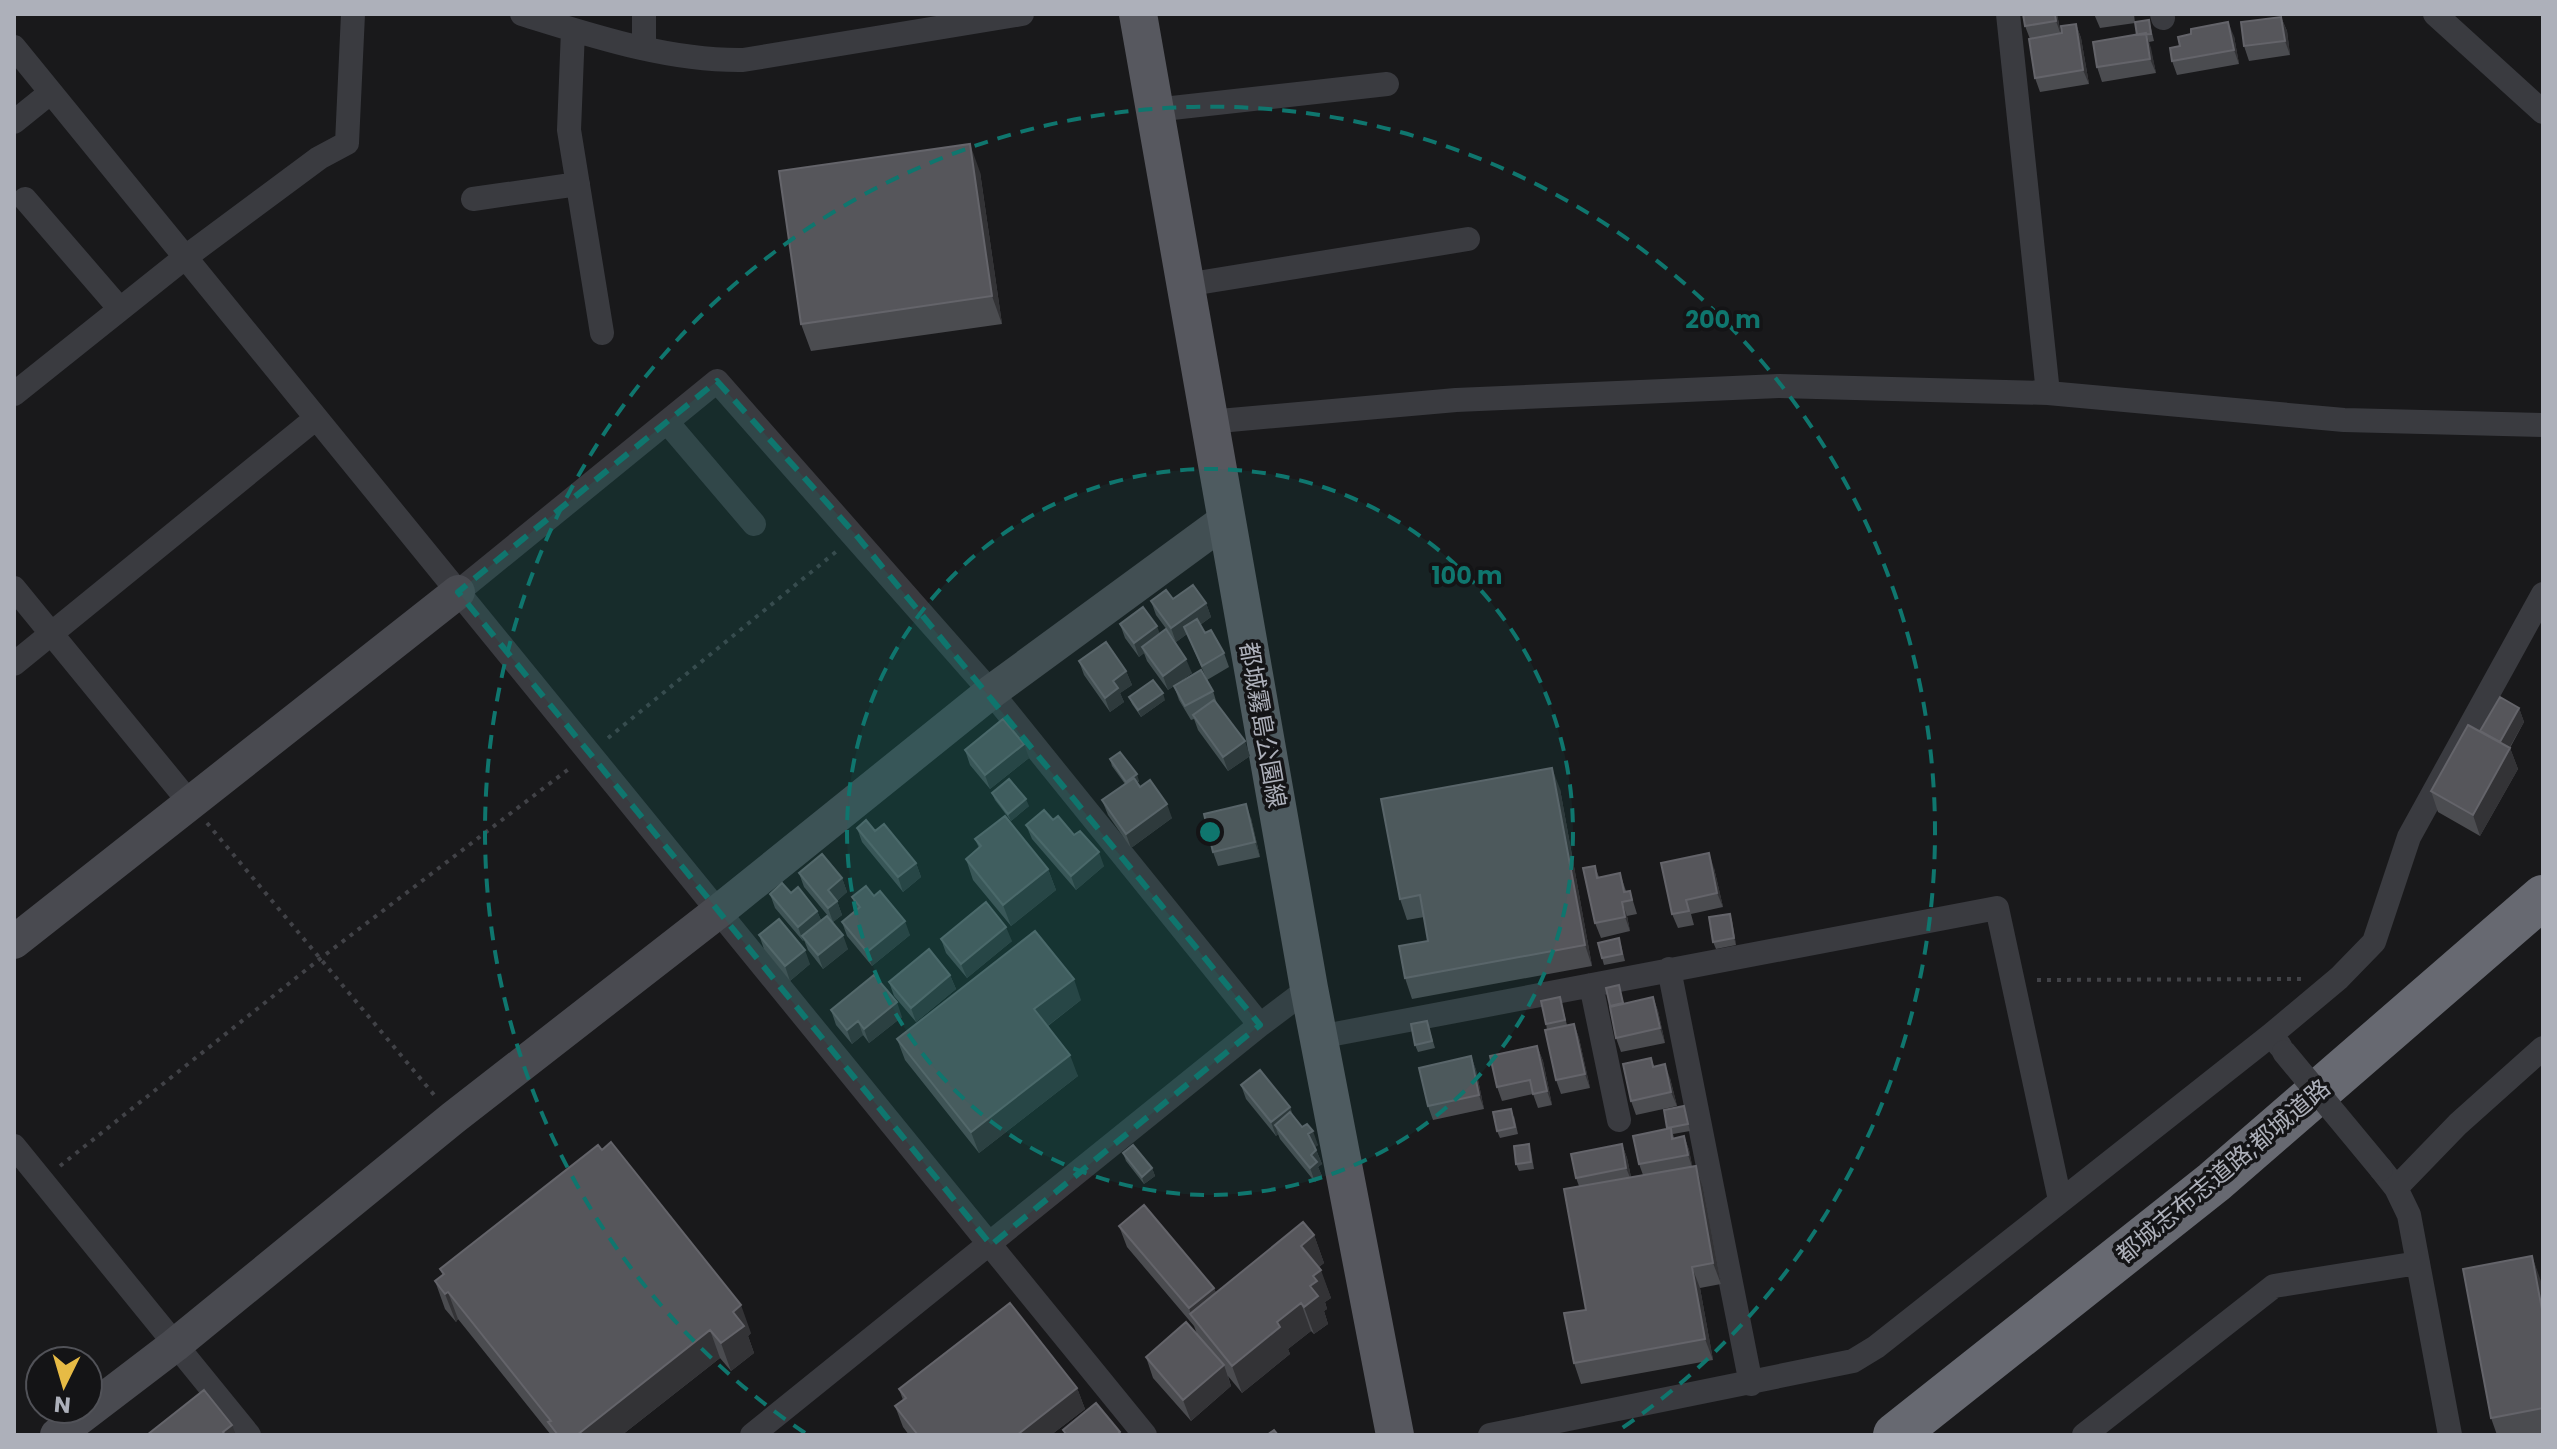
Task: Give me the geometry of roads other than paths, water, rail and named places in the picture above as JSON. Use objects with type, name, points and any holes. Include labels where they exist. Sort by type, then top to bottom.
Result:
[{"type":"highway","name":"都城志布志道路;都城道路","points":[[1895,1435],[2214,1182],[2543,897]]},
{"type":"main road","name":"都城霧島公園線","points":[[1138,14],[1309,988],[1395,1435]]},
{"type":"street","points":[[14,394],[183,259],[319,158],[347,143],[353,14]]},
{"type":"street","points":[[522,14],[573,30],[705,60],[743,60],[1022,14]]},
{"type":"street","points":[[644,14],[644,47]]},
{"type":"street","points":[[2008,14],[2048,393]]},
{"type":"street","points":[[2435,14],[2543,112]]},
{"type":"street","points":[[573,30],[569,130],[602,333]]},
{"type":"street","points":[[14,47],[183,259],[1145,1435]]},
{"type":"street","points":[[1154,110],[1387,84]]},
{"type":"street","points":[[14,122],[50,93]]},
{"type":"street","points":[[473,199],[578,184]]},
{"type":"street","points":[[25,199],[120,309]]},
{"type":"street","points":[[1185,285],[1468,239]]},
{"type":"street","points":[[14,942],[458,592],[717,381],[856,535],[991,692],[1260,1025]]},
{"type":"street","points":[[1208,422],[1456,400],[1779,386],[2048,393],[2344,420],[2543,425]]},
{"type":"street","points":[[14,664],[315,419]]},
{"type":"street","points":[[667,422],[754,524]]},
{"type":"street","points":[[57,1435],[175,1345],[453,1118],[719,911],[991,692],[1227,519]]},
{"type":"street","points":[[14,588],[190,803]]},
{"type":"street","points":[[1490,1435],[1853,1361],[1876,1347],[2060,1200],[2278,1044],[2374,942],[2409,837],[2543,594]]},
{"type":"street","points":[[1319,1037],[1997,908],[2015,980],[2060,1200]]},
{"type":"street","points":[[1669,969],[1751,1384]]},
{"type":"street","points":[[1591,985],[1619,1120]]},
{"type":"street","points":[[752,1435],[1309,988]]},
{"type":"street","points":[[2278,1044],[2389,1179],[2409,1215],[2450,1435]]},
{"type":"street","points":[[2389,1179],[2458,1124],[2543,1048]]},
{"type":"street","points":[[14,1146],[249,1435]]},
{"type":"street","points":[[2084,1435],[2274,1286],[2418,1263]]}]
